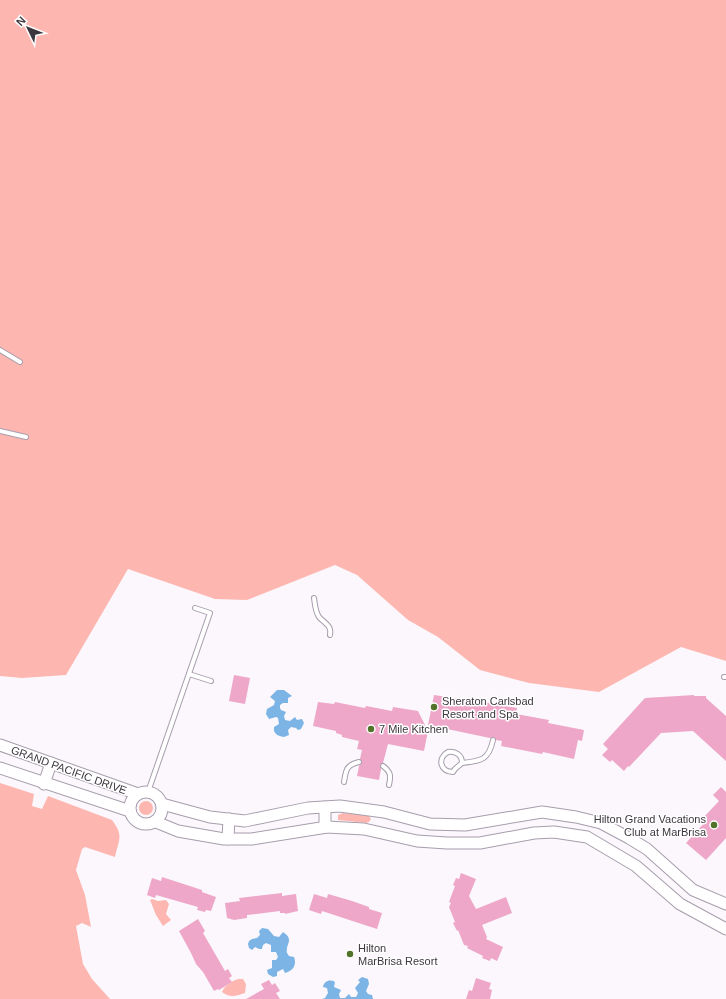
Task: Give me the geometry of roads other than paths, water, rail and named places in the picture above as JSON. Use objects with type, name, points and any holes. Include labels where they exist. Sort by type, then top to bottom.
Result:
[{"type":"street","name":"GRAND PACIFIC DRIVE","points":[[0,745],[51,764],[143,793]]},
{"type":"street","points":[[44,784],[51,764]]},
{"type":"street","name":"GRAND PACIFIC DRIVE","points":[[0,768],[44,784],[130,811]]},
{"type":"street","points":[[143,793],[157,796],[162,804],[161,814],[156,822],[148,825],[139,823],[133,819],[130,811],[131,801],[143,793]]},
{"type":"street","points":[[162,804],[210,816],[245,821],[308,808],[340,806],[384,812],[430,824],[465,825],[542,812],[576,817],[601,824],[630,838],[647,849],[693,890],[726,904]]},
{"type":"street","points":[[325,807],[325,827]]},
{"type":"street","points":[[228,839],[229,819]]},
{"type":"street","points":[[156,822],[178,831],[228,839],[252,839],[325,827],[364,829],[417,840],[447,843],[480,843],[534,833],[554,832],[587,837],[636,866],[680,904],[726,929]]},
{"type":"lane","points":[[0,350],[20,362]]},
{"type":"lane","points":[[0,431],[26,437]]},
{"type":"lane","points":[[314,598],[317,613],[329,625],[331,632],[330,635]]},
{"type":"lane","points":[[143,793],[189,674],[210,613],[195,608]]},
{"type":"lane","points":[[189,674],[211,681]]},
{"type":"lane","points":[[462,763],[460,757],[455,752],[448,752],[442,759],[442,766],[446,771],[453,772],[462,763],[482,760],[488,755],[493,740]]},
{"type":"lane","points":[[344,782],[346,770],[350,764],[359,762]]},
{"type":"lane","points":[[383,766],[389,771],[391,776],[389,785]]},
{"type":"water","points":[[277,690],[284,690],[292,696],[288,698],[288,703],[283,703],[280,705],[281,710],[286,712],[284,716],[285,720],[290,721],[295,717],[297,720],[302,719],[304,723],[301,729],[298,730],[291,727],[288,730],[289,735],[284,737],[278,735],[274,731],[274,727],[279,724],[278,718],[276,717],[269,719],[266,714],[267,709],[274,705],[275,701],[270,697]]},
{"type":"water","points":[[262,928],[268,929],[274,936],[279,937],[283,932],[287,935],[289,940],[287,953],[289,956],[294,957],[295,963],[294,967],[290,971],[285,973],[283,969],[277,972],[277,976],[273,977],[268,974],[267,970],[272,968],[272,960],[276,960],[278,957],[276,952],[271,952],[271,945],[266,943],[263,945],[262,949],[255,947],[252,950],[249,948],[249,941],[260,935],[259,931]]},
{"type":"water","points":[[362,977],[368,979],[369,984],[366,991],[368,994],[372,995],[373,999],[322,999],[325,998],[328,993],[327,988],[323,987],[326,982],[329,981],[335,982],[334,987],[341,990],[339,994],[340,998],[345,998],[349,994],[351,997],[356,997],[358,993],[355,988],[360,982],[358,980]]},
{"type":"place","name":"Sheraton Carlsbad Resort and Spa","points":[[434,707]]},
{"type":"place","name":"7 Mile Kitchen","points":[[371,729]]},
{"type":"place","name":"Hilton Grand Vacations Club at MarBrisa","points":[[714,825]]},
{"type":"place","name":"Hilton MarBrisa Resort","points":[[350,954]]}]
